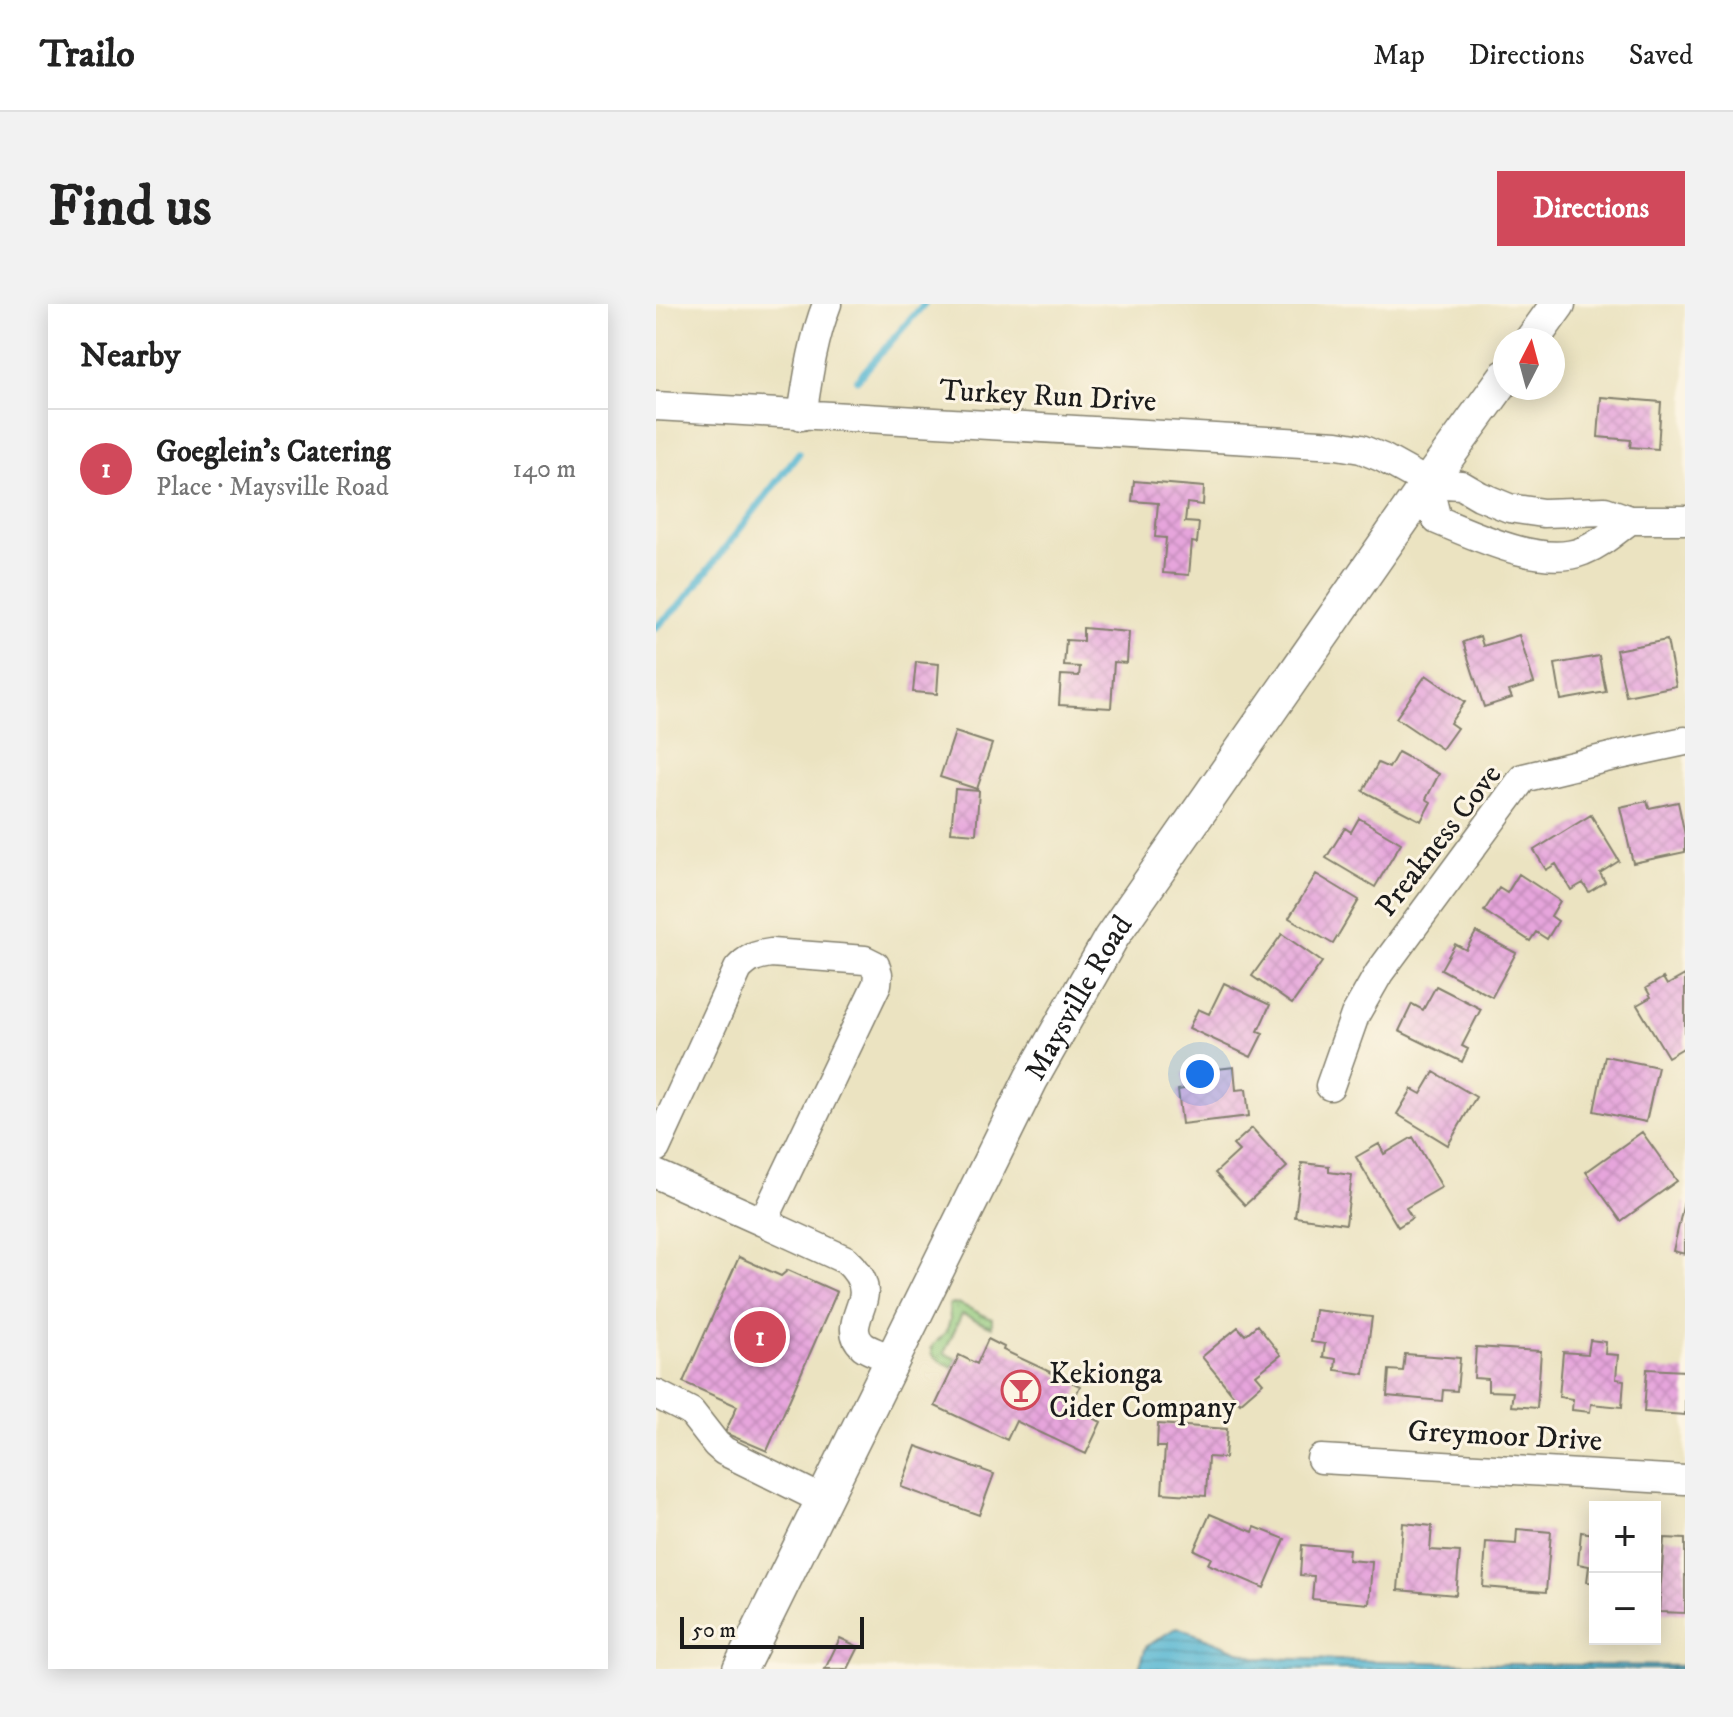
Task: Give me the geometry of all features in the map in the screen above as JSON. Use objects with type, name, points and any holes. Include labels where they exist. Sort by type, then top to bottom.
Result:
[{"type":"main road","points":[[1541,328],[1558,304]]},
{"type":"main road","name":"Maysville Road","points":[[740,1669],[1031,1079],[1111,938],[1493,394]]},
{"type":"street","points":[[802,416],[810,361],[827,304]]},
{"type":"street","name":"Turkey Run Drive","points":[[656,406],[1337,445],[1361,449],[1383,458],[1428,483]]},
{"type":"street","points":[[1630,520],[1580,553],[1528,553],[1437,520],[1428,483],[1461,485],[1509,508],[1543,513],[1605,511],[1630,520],[1685,520]]},
{"type":"street","name":"Preakness Cove","points":[[1330,1086],[1355,1015],[1379,973],[1523,778],[1685,741]]},
{"type":"street","points":[[656,1148],[738,969],[747,959],[771,953],[865,960],[875,965],[877,984],[763,1222]]},
{"type":"street","points":[[656,1174],[846,1260],[861,1277],[863,1288],[854,1327],[857,1336],[863,1346],[892,1359]]},
{"type":"street","points":[[656,1394],[691,1412],[724,1451],[823,1500]]},
{"type":"street","name":"Greymoor Drive","points":[[1321,1459],[1685,1480]]},
{"type":"green space","points":[[951,1304],[960,1304],[992,1319],[992,1327],[962,1314],[944,1353],[957,1359],[953,1368],[933,1355],[931,1350],[947,1329]]},
{"type":"water","points":[[1177,1627],[1257,1658],[1685,1666],[1685,1669],[1139,1669],[1146,1647]]},
{"type":"building","points":[[1601,397],[1661,402],[1658,449],[1630,447],[1631,440],[1598,437]]},
{"type":"building","points":[[1134,481],[1204,487],[1203,505],[1187,503],[1185,522],[1199,523],[1197,543],[1192,542],[1189,575],[1163,573],[1166,538],[1155,537],[1158,503],[1132,501]]},
{"type":"building","points":[[1083,628],[1129,632],[1127,663],[1114,662],[1111,708],[1059,705],[1061,675],[1079,676],[1080,667],[1064,666],[1066,640],[1083,641]]},
{"type":"building","points":[[1519,635],[1534,683],[1509,691],[1512,698],[1484,707],[1463,642],[1480,636],[1483,646]]},
{"type":"building","points":[[1667,640],[1676,686],[1626,696],[1616,650]]},
{"type":"building","points":[[1599,656],[1606,692],[1561,700],[1555,664]]},
{"type":"building","points":[[916,662],[939,664],[937,694],[913,692]]},
{"type":"building","points":[[1426,675],[1465,702],[1450,723],[1457,728],[1442,749],[1396,718]]},
{"type":"building","points":[[955,732],[992,744],[977,789],[940,777]]},
{"type":"building","points":[[1398,752],[1439,774],[1426,799],[1431,802],[1421,821],[1363,791],[1378,763],[1389,768]]},
{"type":"building","points":[[955,789],[979,791],[976,834],[951,832]]},
{"type":"building","points":[[1647,801],[1649,808],[1678,802],[1685,852],[1633,863],[1620,807]]},
{"type":"building","points":[[1591,815],[1619,861],[1600,873],[1605,882],[1589,892],[1583,883],[1571,890],[1556,864],[1546,870],[1534,850]]},
{"type":"building","points":[[1359,818],[1401,843],[1375,887],[1326,858],[1345,828],[1351,832]]},
{"type":"building","points":[[1316,874],[1359,900],[1333,944],[1289,918]]},
{"type":"building","points":[[1519,874],[1560,901],[1551,916],[1558,921],[1547,939],[1536,932],[1530,941],[1484,911],[1499,888],[1507,893]]},
{"type":"building","points":[[1476,932],[1516,953],[1492,997],[1441,969],[1455,944],[1466,950]]},
{"type":"building","points":[[1282,934],[1322,962],[1292,1004],[1252,976]]},
{"type":"building","points":[[1685,975],[1685,1047],[1668,1057],[1637,1005],[1651,997],[1646,988],[1663,978],[1667,985]]},
{"type":"building","points":[[1224,983],[1270,1005],[1258,1031],[1263,1033],[1251,1057],[1189,1028],[1198,1009],[1209,1014]]},
{"type":"building","points":[[1436,986],[1481,1009],[1462,1046],[1468,1049],[1462,1062],[1399,1031],[1412,1004],[1423,1010]]},
{"type":"building","points":[[1605,1056],[1658,1067],[1646,1122],[1594,1111]]},
{"type":"building","points":[[1234,1067],[1236,1090],[1246,1089],[1249,1116],[1182,1124],[1178,1090],[1184,1089],[1183,1073]]},
{"type":"building","points":[[1434,1072],[1476,1097],[1448,1145],[1397,1114],[1412,1089],[1421,1094]]},
{"type":"building","points":[[1252,1128],[1287,1167],[1245,1205],[1215,1173],[1239,1151],[1233,1145]]},
{"type":"building","points":[[1642,1132],[1677,1181],[1621,1221],[1586,1172]]},
{"type":"building","points":[[1413,1137],[1442,1187],[1406,1208],[1412,1218],[1398,1227],[1356,1157],[1379,1144],[1384,1154]]},
{"type":"building","points":[[1302,1163],[1329,1166],[1329,1172],[1352,1175],[1346,1224],[1295,1217]]},
{"type":"building","points":[[1685,1202],[1685,1254],[1673,1251]]},
{"type":"building","points":[[739,1257],[781,1276],[788,1270],[837,1292],[767,1451],[725,1433],[737,1406],[683,1382]]},
{"type":"building","points":[[1315,1310],[1372,1317],[1364,1374],[1335,1370],[1336,1359],[1323,1357],[1325,1344],[1311,1342]]},
{"type":"building","points":[[1257,1325],[1281,1355],[1256,1375],[1263,1383],[1240,1403],[1202,1357],[1238,1327],[1245,1335]]},
{"type":"building","points":[[988,1339],[1004,1347],[1003,1350],[1080,1386],[1071,1406],[1101,1422],[1086,1454],[1016,1421],[1007,1440],[935,1406],[959,1355],[977,1364]]},
{"type":"building","points":[[1590,1340],[1606,1342],[1605,1354],[1618,1355],[1616,1379],[1624,1380],[1622,1407],[1591,1404],[1590,1412],[1572,1410],[1573,1399],[1559,1397],[1563,1352],[1588,1354]]},
{"type":"building","points":[[1476,1347],[1541,1351],[1537,1408],[1511,1406],[1513,1392],[1488,1391],[1488,1379],[1474,1378]]},
{"type":"building","points":[[1405,1354],[1460,1358],[1457,1391],[1443,1390],[1442,1401],[1387,1396],[1389,1370],[1403,1371]]},
{"type":"building","points":[[1647,1369],[1685,1371],[1685,1415],[1644,1412]]},
{"type":"building","points":[[1158,1424],[1227,1429],[1225,1458],[1208,1457],[1206,1496],[1162,1493],[1165,1447],[1157,1447]]},
{"type":"building","points":[[916,1446],[994,1474],[979,1515],[901,1487]]},
{"type":"building","points":[[1210,1514],[1253,1532],[1255,1527],[1285,1539],[1264,1588],[1208,1564],[1211,1558],[1194,1550]]},
{"type":"building","points":[[1403,1523],[1432,1526],[1430,1550],[1460,1552],[1456,1595],[1398,1590]]},
{"type":"building","points":[[1517,1529],[1551,1532],[1546,1592],[1483,1587],[1486,1542],[1516,1544]]},
{"type":"building","points":[[1581,1532],[1589,1533],[1589,1566],[1578,1564]]},
{"type":"building","points":[[1664,1538],[1685,1539],[1685,1613],[1661,1612]]},
{"type":"building","points":[[1302,1545],[1349,1549],[1348,1560],[1372,1562],[1369,1604],[1312,1599],[1314,1576],[1300,1575]]},
{"type":"building","points":[[840,1638],[859,1647],[848,1669],[825,1669]]},
{"type":"waterway","points":[[857,380],[924,304]]},
{"type":"waterway","points":[[656,627],[683,602],[799,453]]},
{"type":"place","name":"Goeglein's Catering","points":[[760,1337]]},
{"type":"place","name":"Kekionga Cider Company","points":[[1021,1390]]}]
